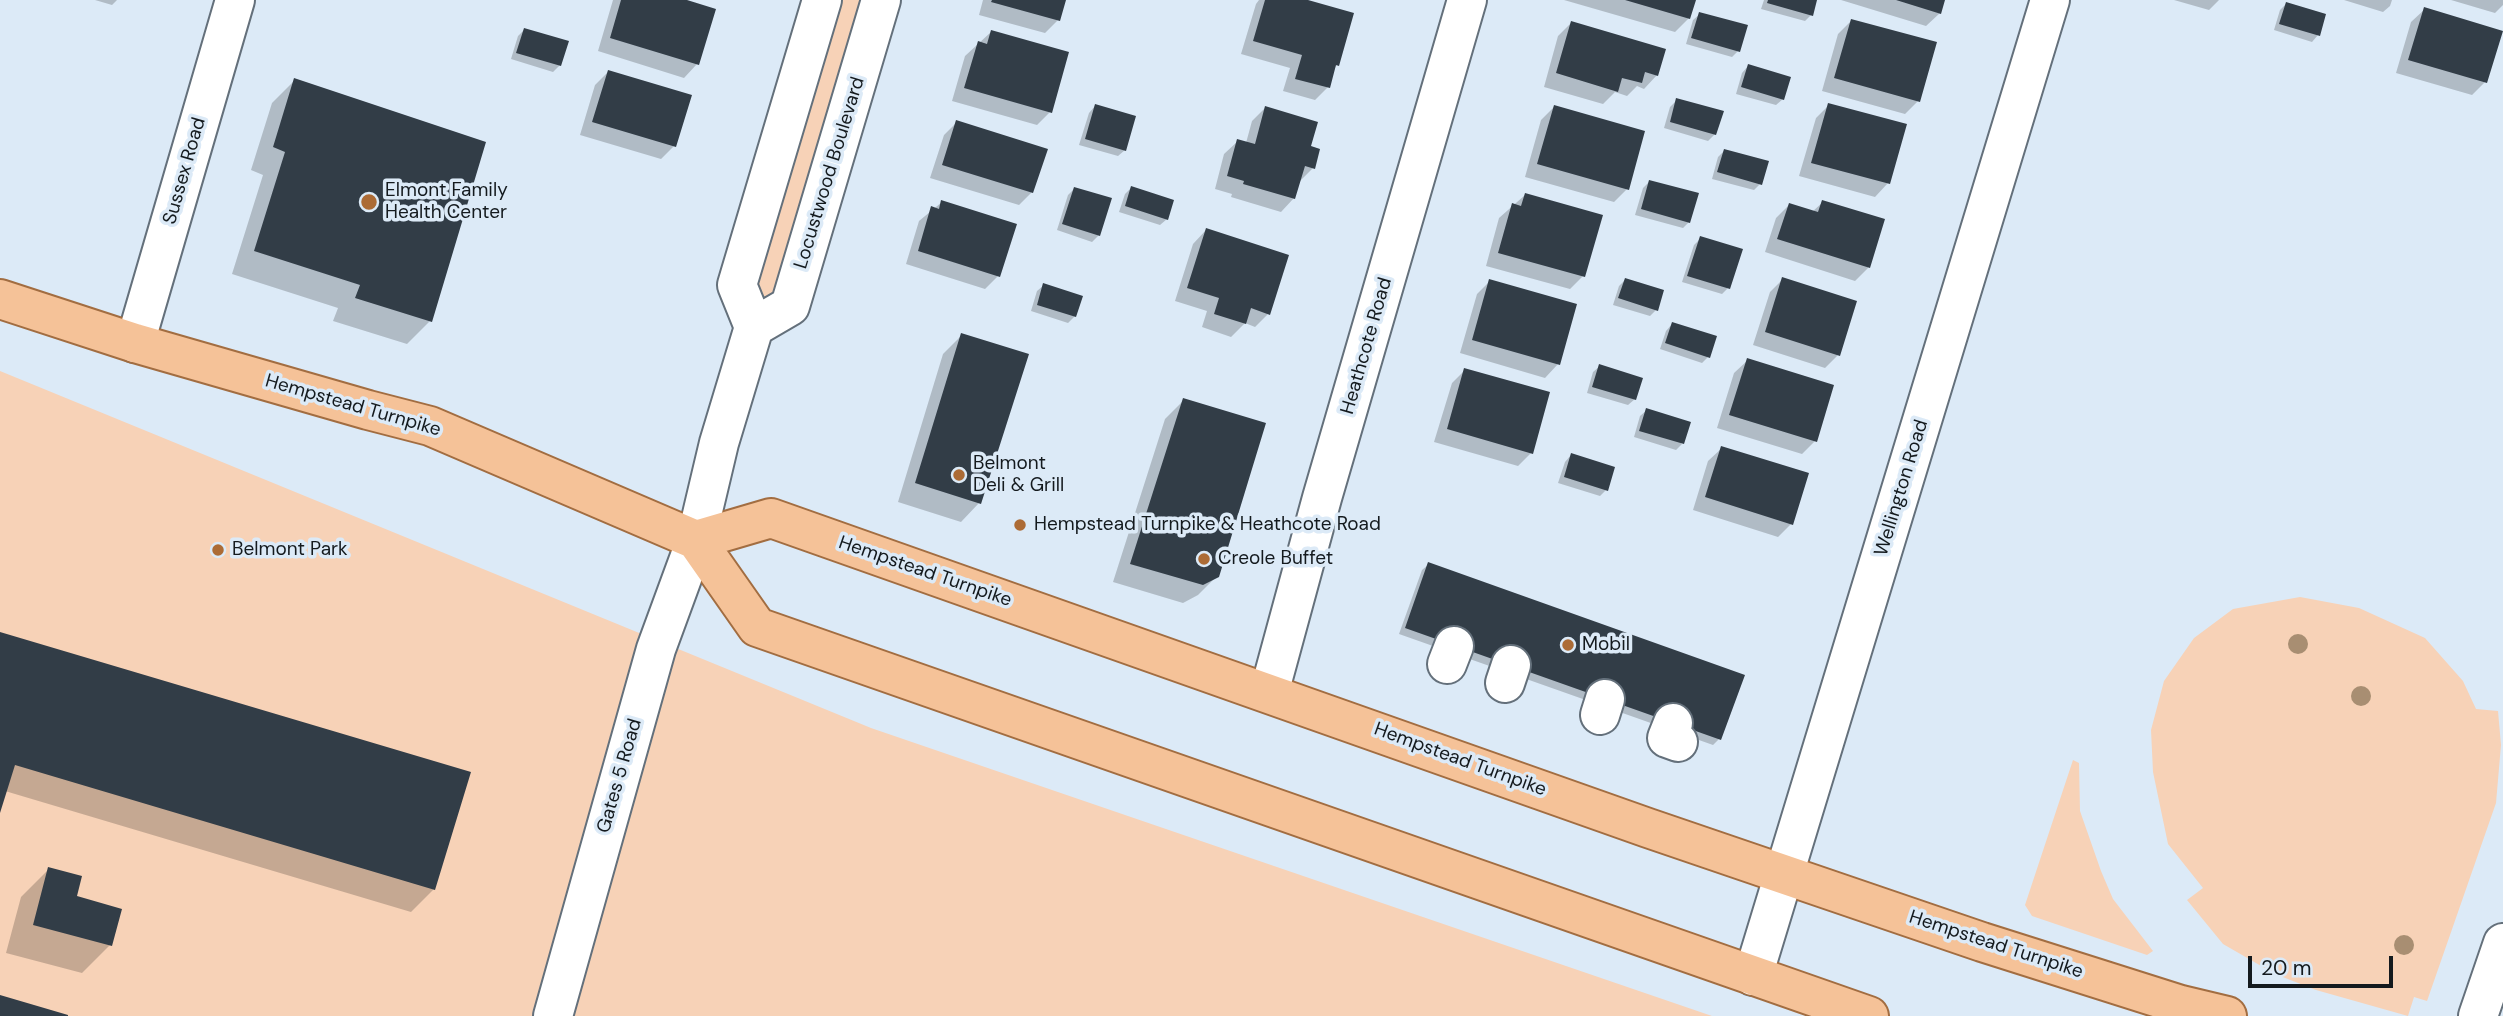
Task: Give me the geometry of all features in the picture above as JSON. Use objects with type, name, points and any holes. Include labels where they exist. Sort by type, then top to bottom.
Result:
[{"type":"main road","name":"Hempstead Turnpike","points":[[0,299],[135,343],[430,426],[696,540],[771,518],[1608,814],[1982,942],[2227,1016]]},
{"type":"main road","points":[[696,540],[757,627],[1869,1016]]},
{"type":"street","name":"Sussex Road","points":[[135,343],[235,0]]},
{"type":"street","points":[[696,540],[719,443],[754,327],[737,285],[822,0]]},
{"type":"street","name":"Locustwood Boulevard","points":[[754,327],[790,306],[881,0]]},
{"type":"street","name":"Heathcote Road","points":[[1269,692],[1322,498],[1467,0]]},
{"type":"street","name":"Wellington Road","points":[[1753,976],[2050,0]]},
{"type":"street","name":"Gates 5 Road","points":[[552,1016],[656,649],[696,540]]},
{"type":"street","points":[[2478,1016],[2503,943]]},
{"type":"shaded area","points":[[822,0],[881,0],[790,306],[754,327],[737,285]]},
{"type":"shaded area","name":"Belmont Park","points":[[0,371],[871,728],[1712,1016],[0,1016]]},
{"type":"shaded area","points":[[2300,597],[2359,608],[2425,638],[2463,681],[2476,709],[2498,711],[2501,745],[2496,803],[2427,1001],[2414,997],[2408,1016],[2316,990],[2275,974],[2223,944],[2187,900],[2203,888],[2168,844],[2153,772],[2151,730],[2164,681],[2194,638],[2233,609]]},
{"type":"shaded area","points":[[2073,760],[2079,763],[2080,811],[2101,871],[2113,899],[2153,951],[2147,955],[2032,916],[2025,905]]},
{"type":"building","points":[[621,0],[687,0],[716,9],[699,65],[610,38]]},
{"type":"building","points":[[1066,0],[1060,21],[991,2]]},
{"type":"building","points":[[1265,0],[1308,0],[1354,13],[1330,88],[1295,79],[1302,55],[1253,41]]},
{"type":"building","points":[[1625,0],[1696,0],[1690,19]]},
{"type":"building","points":[[1768,0],[1817,0],[1813,16],[1767,3]]},
{"type":"building","points":[[1896,0],[1945,0],[1941,14]]},
{"type":"building","points":[[2286,2],[2326,14],[2320,36],[2279,24]]},
{"type":"building","points":[[2424,7],[2503,31],[2487,83],[2408,60]]},
{"type":"building","points":[[1699,12],[1748,25],[1740,52],[1691,38]]},
{"type":"building","points":[[1851,19],[1937,42],[1920,102],[1834,78]]},
{"type":"building","points":[[1571,21],[1666,49],[1658,76],[1645,72],[1642,83],[1622,78],[1618,92],[1556,73]]},
{"type":"building","points":[[524,28],[569,41],[561,66],[516,53]]},
{"type":"building","points":[[991,30],[1069,52],[1052,113],[964,88],[978,41],[987,44]]},
{"type":"building","points":[[1748,64],[1791,77],[1784,100],[1741,87]]},
{"type":"building","points":[[608,70],[692,95],[676,147],[592,122]]},
{"type":"building","name":"Elmont Family Health Center","points":[[294,78],[486,142],[432,322],[355,298],[360,285],[254,251],[285,152],[273,147]]},
{"type":"building","points":[[1676,98],[1724,111],[1716,135],[1670,122]]},
{"type":"building","points":[[1828,103],[1907,124],[1890,184],[1811,163]]},
{"type":"building","points":[[1095,104],[1136,116],[1126,151],[1085,139]]},
{"type":"building","points":[[1554,105],[1645,131],[1629,190],[1537,164]]},
{"type":"building","points":[[1265,106],[1318,122],[1311,146],[1320,149],[1315,169],[1305,166],[1295,199],[1243,184],[1244,181],[1227,176],[1237,139],[1255,144]]},
{"type":"building","points":[[956,120],[1048,149],[1033,193],[942,165]]},
{"type":"building","points":[[1724,149],[1769,161],[1762,185],[1717,172]]},
{"type":"building","points":[[1649,180],[1699,193],[1690,223],[1641,209]]},
{"type":"building","points":[[1131,186],[1174,200],[1168,220],[1125,206]]},
{"type":"building","points":[[1074,187],[1112,198],[1100,236],[1062,224]]},
{"type":"building","points":[[1525,193],[1603,215],[1585,277],[1498,253],[1512,203],[1521,206]]},
{"type":"building","points":[[941,200],[1017,224],[1000,277],[918,251],[931,206],[939,209]]},
{"type":"building","points":[[1822,200],[1885,219],[1870,268],[1777,239],[1789,203],[1818,212]]},
{"type":"building","points":[[1206,228],[1289,255],[1270,315],[1251,308],[1246,324],[1214,314],[1219,298],[1187,288]]},
{"type":"building","points":[[1700,236],[1743,249],[1730,289],[1687,276]]},
{"type":"building","points":[[1782,277],[1857,301],[1840,356],[1765,332]]},
{"type":"building","points":[[1625,278],[1664,290],[1658,311],[1618,298]]},
{"type":"building","points":[[1489,279],[1577,304],[1560,365],[1472,340]]},
{"type":"building","points":[[1043,283],[1083,296],[1076,317],[1037,305]]},
{"type":"building","points":[[1672,322],[1717,336],[1710,358],[1665,343]]},
{"type":"building","points":[[961,333],[1029,354],[981,504],[915,483]]},
{"type":"building","points":[[1747,358],[1834,385],[1817,442],[1729,415]]},
{"type":"building","points":[[1599,364],[1643,378],[1636,400],[1592,387]]},
{"type":"building","points":[[1464,368],[1550,392],[1533,454],[1447,429]]},
{"type":"building","points":[[1183,398],[1266,423],[1219,577],[1203,585],[1130,564]]},
{"type":"building","points":[[1646,408],[1691,422],[1684,444],[1639,431]]},
{"type":"building","points":[[1721,446],[1809,473],[1793,525],[1705,497]]},
{"type":"building","points":[[1571,453],[1615,467],[1608,491],[1564,477]]},
{"type":"building","points":[[1428,562],[1745,675],[1721,740],[1405,628]]},
{"type":"building","points":[[0,632],[471,772],[435,890],[15,765],[0,813]]},
{"type":"building","points":[[48,867],[82,876],[77,896],[122,909],[112,946],[33,925]]},
{"type":"building","points":[[0,995],[68,1015],[68,1016],[0,1016]]},
{"type":"place","name":"Elmont Family Health Center","points":[[369,202]]},
{"type":"place","name":"Belmont Deli & Grill","points":[[959,475]]},
{"type":"place","name":"Hempstead Turnpike & Heathcote Road","points":[[1020,525]]},
{"type":"place","name":"Belmont Park","points":[[218,550]]},
{"type":"place","name":"Creole Buffet","points":[[1204,559]]},
{"type":"place","name":"Mobil","points":[[1568,645]]}]
